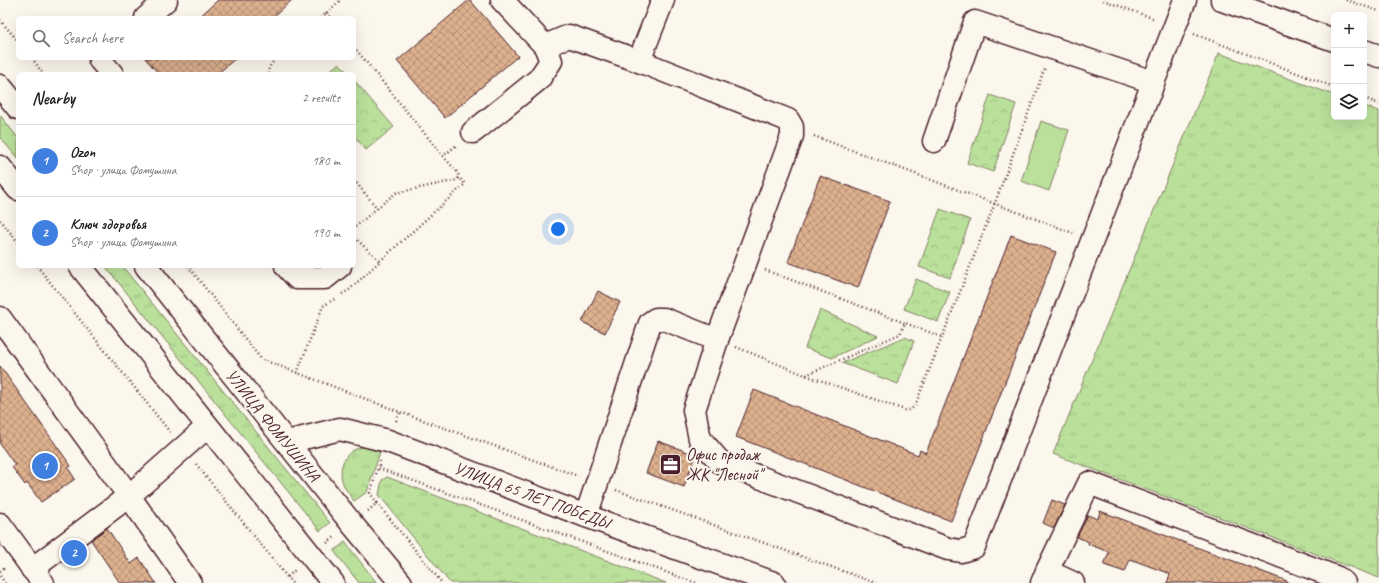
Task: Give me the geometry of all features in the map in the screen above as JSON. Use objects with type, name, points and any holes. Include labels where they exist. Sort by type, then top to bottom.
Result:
[{"type":"main road","points":[[148,16],[166,0]]},
{"type":"main road","points":[[473,132],[539,79],[551,61],[545,46],[502,0]]},
{"type":"main road","points":[[639,60],[663,0]]},
{"type":"main road","points":[[545,46],[568,36],[639,60],[788,120],[792,127],[792,136],[717,340],[694,410],[700,439],[720,462],[948,549],[961,551],[974,547],[1185,0]]},
{"type":"main road","points":[[1222,0],[1331,39]]},
{"type":"main road","points":[[934,141],[975,22],[1153,82],[1150,92]]},
{"type":"main road","points":[[1367,52],[1379,56]]},
{"type":"main road","points":[[100,60],[110,72]]},
{"type":"main road","points":[[0,86],[16,106]]},
{"type":"main road","points":[[0,167],[16,187]]},
{"type":"main road","points":[[82,268],[333,583]]},
{"type":"main road","name":"УЛИЦА ФОМУШИНА","points":[[148,268],[401,583]]},
{"type":"main road","points":[[288,268],[297,278],[325,278],[338,268]]},
{"type":"main road","points":[[0,318],[190,583]]},
{"type":"main road","points":[[586,516],[650,323],[656,319],[664,319],[717,340]]},
{"type":"main road","points":[[0,524],[37,576],[207,427]]},
{"type":"main road","name":"УЛИЦА 65 ЛЕТ ПОБЕДЫ","points":[[287,442],[340,429],[388,441],[586,516],[774,583]]},
{"type":"main road","points":[[1073,583],[1044,577],[1089,483],[1338,578],[1344,583]]},
{"type":"path","points":[[323,16],[341,0]]},
{"type":"path","points":[[1103,0],[1331,86]]},
{"type":"path","points":[[1346,0],[1379,11]]},
{"type":"path","points":[[326,13],[329,16]]},
{"type":"path","points":[[0,20],[16,39]]},
{"type":"path","points":[[297,373],[323,306],[349,290],[380,260],[465,184],[459,177],[458,173],[356,49]]},
{"type":"path","points":[[33,60],[42,72]]},
{"type":"path","points":[[268,72],[271,64],[275,60]]},
{"type":"path","points":[[717,340],[805,375],[905,410],[910,410],[915,406],[995,204],[1046,65]]},
{"type":"path","points":[[1367,99],[1379,104]]},
{"type":"path","points":[[443,156],[473,132]]},
{"type":"path","points":[[809,134],[1093,240]]},
{"type":"path","points":[[356,226],[396,193],[457,180],[459,177]]},
{"type":"path","points":[[356,182],[377,208]]},
{"type":"path","points":[[0,220],[16,240]]},
{"type":"path","points":[[356,239],[380,260]]},
{"type":"path","points":[[745,263],[942,336]]},
{"type":"path","points":[[39,268],[292,583]]},
{"type":"path","points":[[190,268],[260,359],[400,412],[876,583]]},
{"type":"path","points":[[805,375],[900,334],[905,323]]},
{"type":"path","points":[[377,503],[442,583]]},
{"type":"path","points":[[0,576],[4,583]]},
{"type":"green space","points":[[1219,53],[1331,94],[1331,120],[1367,120],[1367,107],[1379,111],[1379,578],[1053,454]]},
{"type":"green space","points":[[339,63],[347,72],[328,72]]},
{"type":"green space","points":[[356,82],[394,127],[366,150],[356,138]]},
{"type":"green space","points":[[990,95],[1016,104],[993,172],[967,163]]},
{"type":"green space","points":[[0,115],[16,135],[16,157],[0,137]]},
{"type":"green space","points":[[1041,121],[1069,130],[1049,191],[1021,181]]},
{"type":"green space","points":[[940,209],[970,220],[950,278],[919,267]]},
{"type":"green space","points":[[107,268],[124,268],[330,523],[320,531]]},
{"type":"green space","points":[[916,279],[950,292],[938,322],[904,309]]},
{"type":"green space","points":[[820,310],[878,336],[832,358],[805,348]]},
{"type":"green space","points":[[905,337],[914,341],[898,384],[842,363]]},
{"type":"green space","points":[[365,447],[380,452],[367,492],[354,501],[344,486],[341,472],[342,466],[347,455],[358,448]]},
{"type":"green space","points":[[387,477],[666,583],[450,583],[379,495],[382,480]]},
{"type":"green space","points":[[345,542],[377,583],[359,583],[334,551]]},
{"type":"building","points":[[218,0],[292,0],[274,16],[200,16]]},
{"type":"building","points":[[469,0],[518,56],[445,118],[397,61]]},
{"type":"building","points":[[147,60],[234,60],[219,72],[157,72]]},
{"type":"building","points":[[820,176],[890,201],[858,288],[788,262]]},
{"type":"building","points":[[1011,235],[1056,252],[951,521],[736,437],[754,390],[918,455],[920,450],[926,453]]},
{"type":"building","points":[[598,291],[620,302],[605,333],[582,322]]},
{"type":"building","points":[[0,366],[71,466],[68,468],[75,479],[41,502],[27,483],[25,485],[12,467],[15,465],[0,444]]},
{"type":"building","name":"Офис продаж ЖК \"Лесной\"","points":[[658,441],[696,455],[684,487],[646,473]]},
{"type":"building","points":[[1052,500],[1065,505],[1054,528],[1043,523]]},
{"type":"building","points":[[1100,511],[1287,581],[1287,583],[1167,583],[1170,574],[1130,559],[1125,572],[1104,565],[1109,552],[1088,544],[1089,542],[1077,537],[1088,515],[1098,519]]},
{"type":"building","points":[[107,528],[131,564],[139,558],[156,583],[120,583],[91,540]]},
{"type":"place","name":"Офис продаж ЖК \"Лесной\"","points":[[671,464]]},
{"type":"place","name":"Ozon","points":[[45,466]]},
{"type":"place","name":"Ключ здоровья","points":[[74,553]]}]
